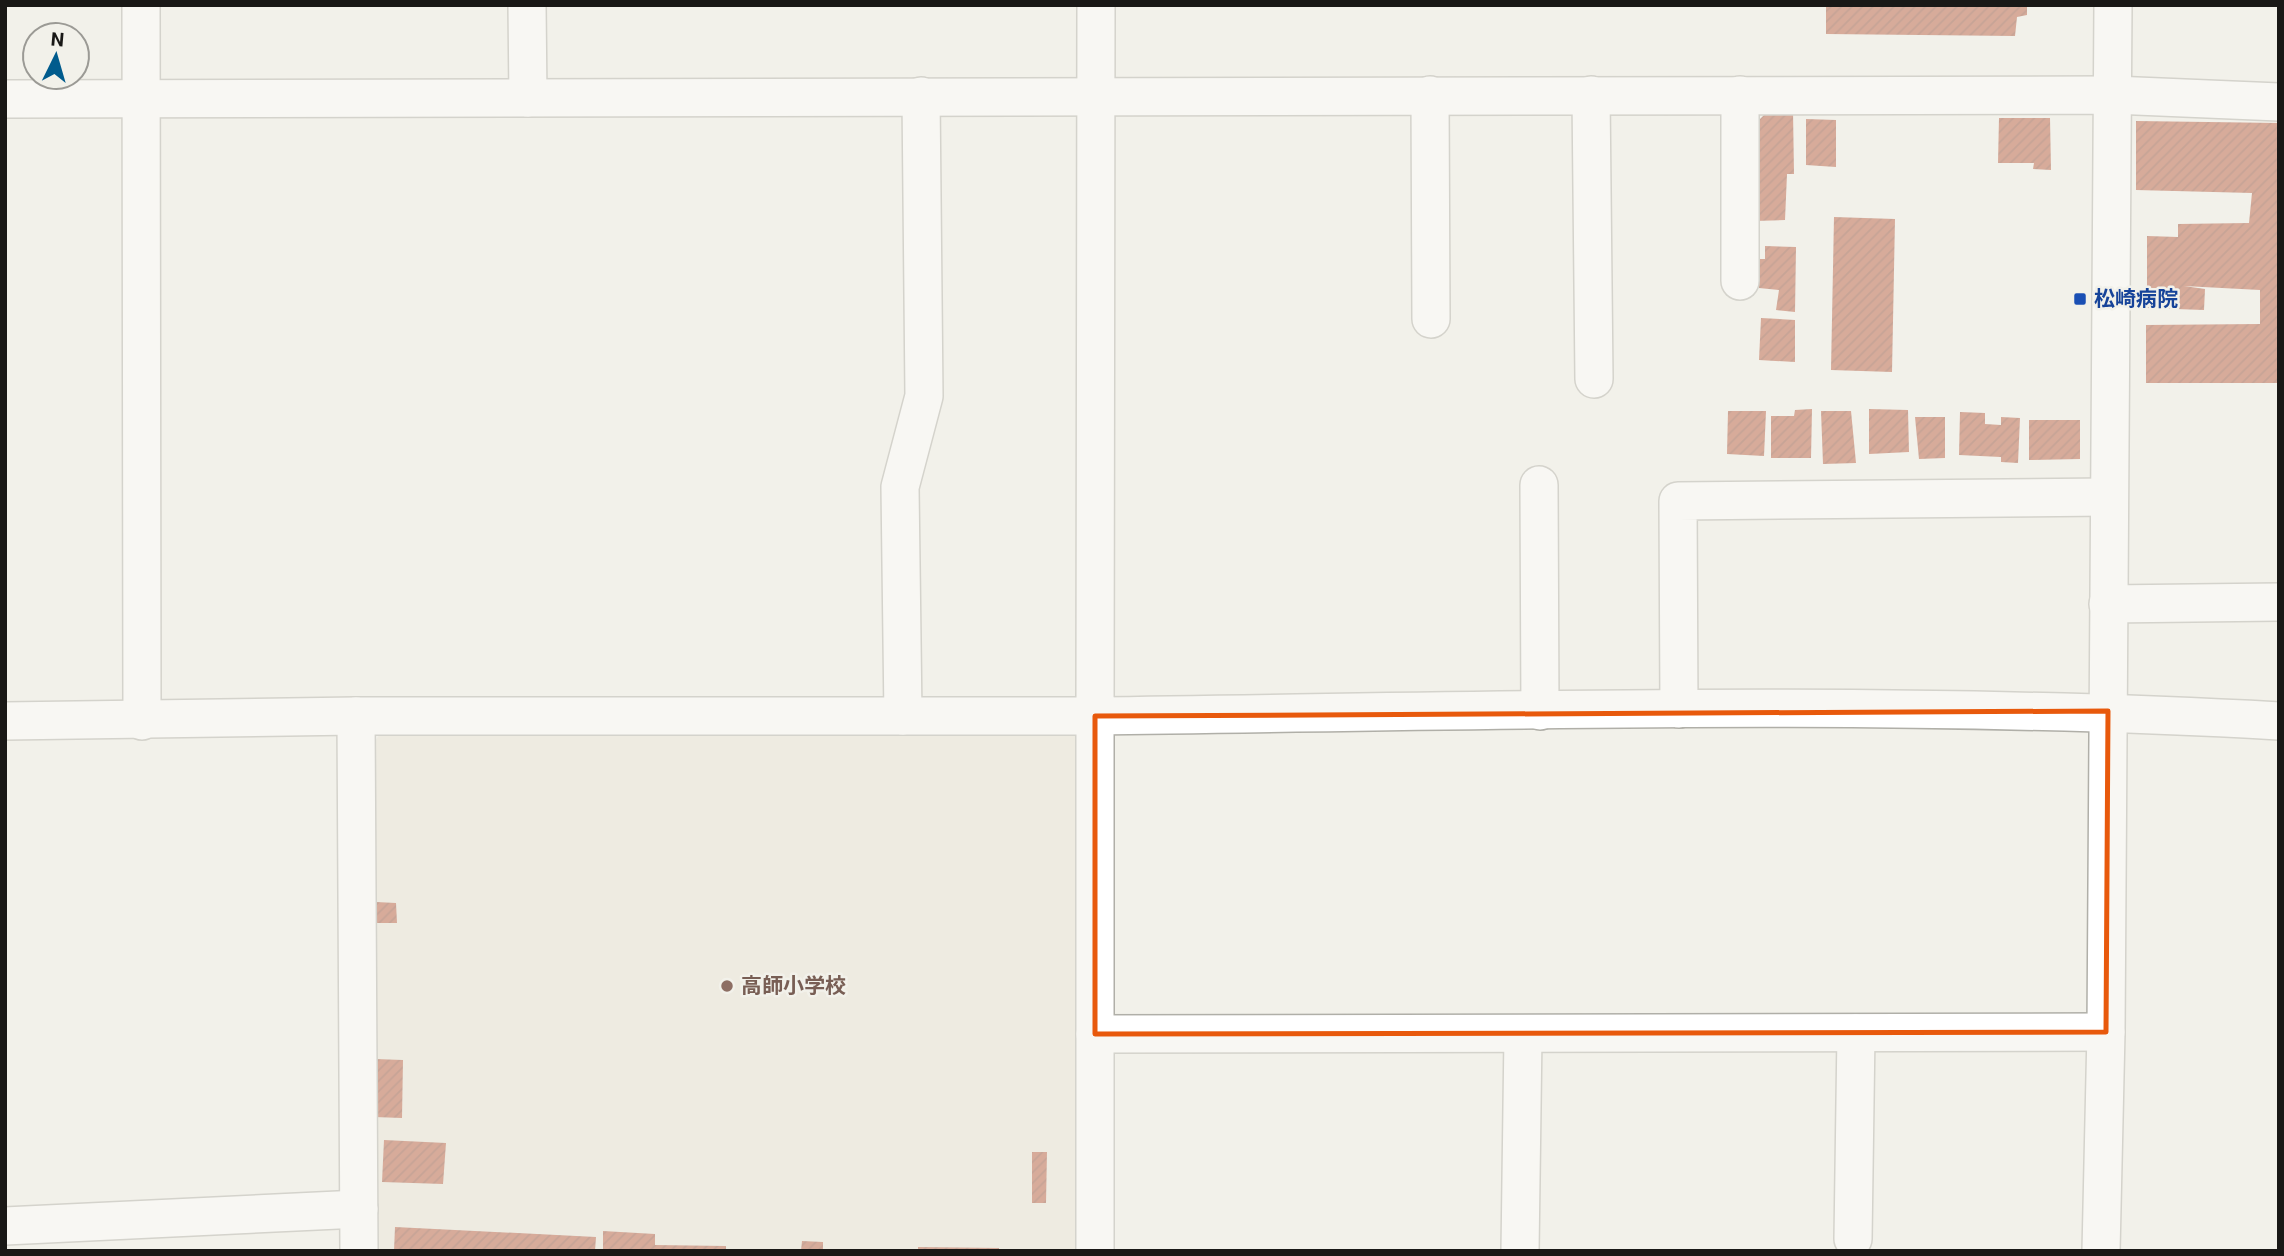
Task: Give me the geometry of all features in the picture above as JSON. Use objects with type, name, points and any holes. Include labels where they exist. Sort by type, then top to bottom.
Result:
[{"type":"street","points":[[141,5],[142,720]]},
{"type":"street","points":[[527,5],[528,98]]},
{"type":"street","points":[[1095,1251],[1096,5]]},
{"type":"street","points":[[2101,1251],[2106,1032],[2113,5]]},
{"type":"street","points":[[1430,95],[1431,319]]},
{"type":"street","points":[[1591,95],[1594,379]]},
{"type":"street","points":[[1740,95],[1740,281]]},
{"type":"street","points":[[5,99],[2113,95],[2279,102]]},
{"type":"street","points":[[903,716],[900,487],[924,396],[920,96]]},
{"type":"street","points":[[1539,485],[1540,711]]},
{"type":"street","points":[[1679,709],[1678,501],[2108,497]]},
{"type":"street","points":[[2108,604],[2279,602]]},
{"type":"street","points":[[5,721],[356,716],[1095,716],[1679,709],[2108,711],[2279,721]]},
{"type":"street","points":[[356,716],[359,1251]]},
{"type":"street","points":[[1095,1034],[2106,1032]]},
{"type":"street","points":[[1853,1239],[1856,1034]]},
{"type":"street","points":[[1520,1251],[1523,1035]]},
{"type":"street","points":[[5,1226],[359,1209]]},
{"type":"highlighted area","points":[[2108,711],[2106,1032],[1095,1034],[1095,716]]},
{"type":"shaded area","name":"高師小学校","points":[[1077,729],[1083,1251],[370,1251],[370,748],[382,731]]},
{"type":"building","points":[[1826,5],[2027,5],[2027,15],[2017,17],[2015,36],[1826,34]]},
{"type":"building","points":[[1768,111],[1793,111],[1794,174],[1787,174],[1785,220],[1754,221],[1756,123]]},
{"type":"building","points":[[1999,118],[2050,118],[2051,170],[2033,169],[2034,163],[1998,163]]},
{"type":"building","points":[[1806,119],[1836,120],[1836,167],[1806,165]]},
{"type":"building","points":[[2136,121],[2279,123],[2279,383],[2146,383],[2146,325],[2260,324],[2260,290],[2184,286],[2205,289],[2204,310],[2147,308],[2147,236],[2178,237],[2178,224],[2249,223],[2252,193],[2136,190]]},
{"type":"building","points":[[1834,217],[1895,219],[1892,372],[1831,370]]},
{"type":"building","points":[[1765,246],[1796,247],[1795,312],[1776,310],[1779,290],[1759,288],[1759,259],[1765,259]]},
{"type":"building","points":[[1761,318],[1795,320],[1795,362],[1759,360]]},
{"type":"building","points":[[1812,409],[1811,458],[1771,458],[1771,416],[1794,416],[1795,410]]},
{"type":"building","points":[[1869,409],[1908,410],[1909,452],[1869,454]]},
{"type":"building","points":[[1728,411],[1766,411],[1764,456],[1727,454]]},
{"type":"building","points":[[1821,411],[1851,411],[1856,463],[1823,464]]},
{"type":"building","points":[[1960,412],[1985,413],[1985,424],[2001,425],[2001,417],[2020,418],[2018,463],[2001,462],[2001,457],[1959,455]]},
{"type":"building","points":[[1915,417],[1945,417],[1945,458],[1919,459]]},
{"type":"building","points":[[2029,420],[2080,420],[2080,459],[2029,460]]},
{"type":"building","points":[[376,902],[396,903],[397,923],[375,923]]},
{"type":"building","points":[[375,1059],[403,1060],[402,1118],[374,1117]]},
{"type":"building","points":[[384,1140],[446,1143],[443,1184],[382,1182]]},
{"type":"building","points":[[1032,1152],[1047,1152],[1046,1203],[1032,1203]]},
{"type":"building","points":[[395,1227],[596,1237],[595,1251],[394,1251]]},
{"type":"building","points":[[603,1231],[655,1234],[655,1245],[726,1246],[726,1251],[603,1251]]},
{"type":"building","points":[[802,1241],[823,1242],[823,1251],[801,1251]]},
{"type":"building","points":[[918,1247],[999,1248],[999,1251],[918,1251]]},
{"type":"place","name":"松崎病院","points":[[2080,299]]},
{"type":"place","name":"高師小学校","points":[[727,986]]}]
